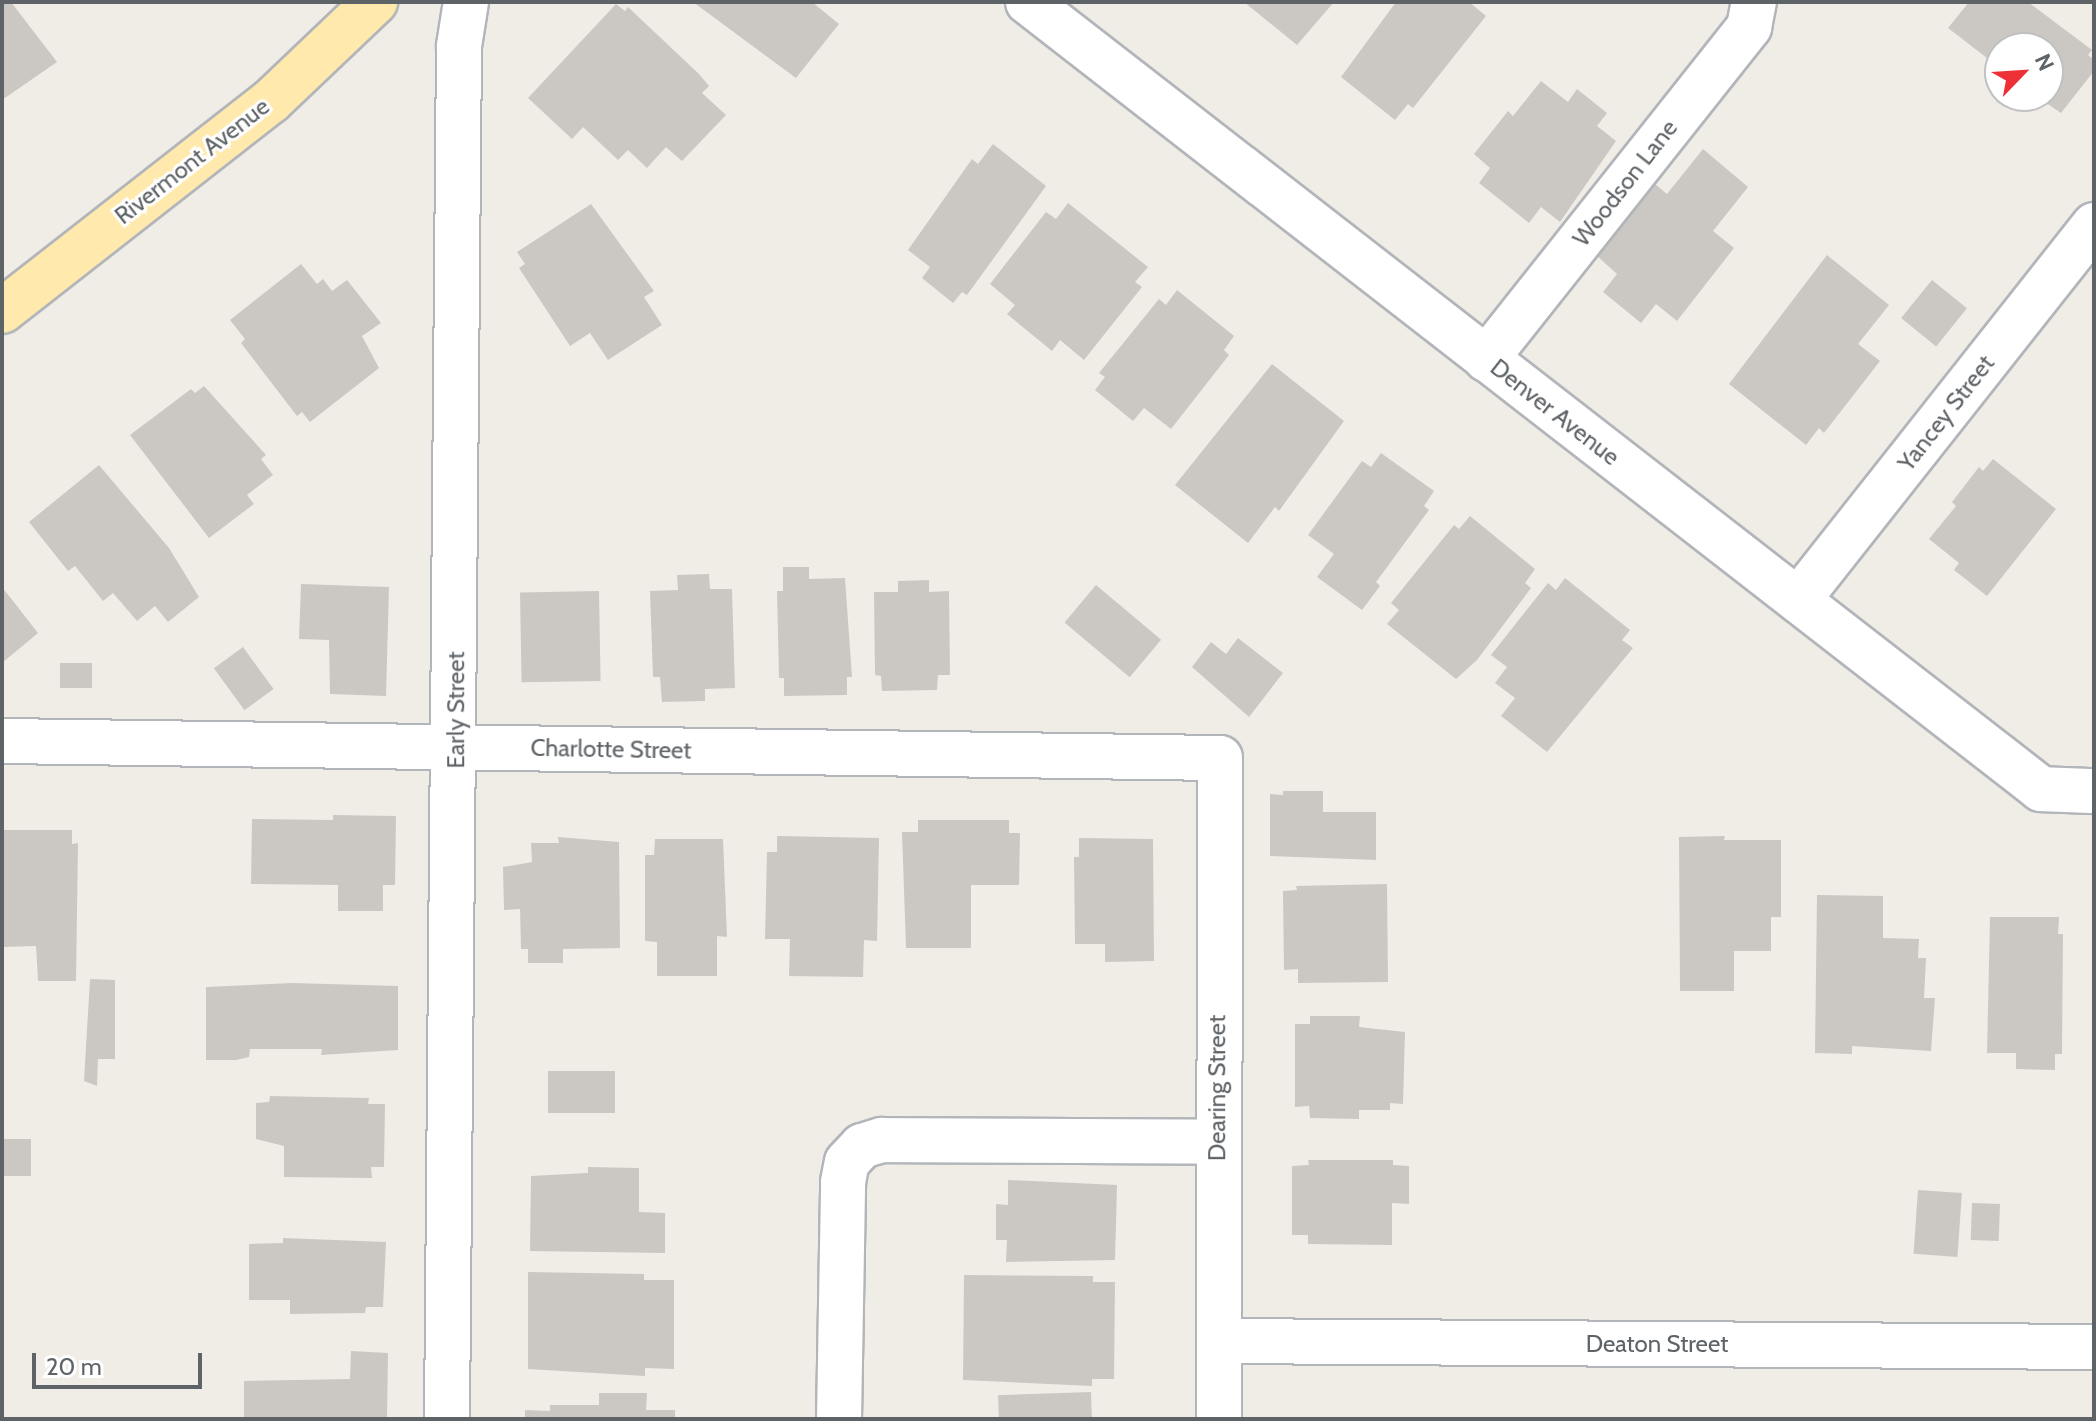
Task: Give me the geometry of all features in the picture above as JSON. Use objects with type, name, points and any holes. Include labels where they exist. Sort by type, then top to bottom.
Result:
[{"type":"main road","name":"Rivermont Avenue","points":[[2,311],[271,101],[375,2]]},
{"type":"street","name":"Early Street","points":[[447,1419],[456,747],[459,46],[466,2]]},
{"type":"street","name":"Woodson Lane","points":[[1486,359],[1749,27],[1754,2]]},
{"type":"street","name":"Denver Avenue","points":[[1039,5],[1486,359],[2041,789],[2094,791]]},
{"type":"street","name":"Yancey Street","points":[[1798,600],[2094,225]]},
{"type":"street","name":"Charlotte Street","points":[[2,741],[1220,758]]},
{"type":"street","name":"Dearing Street","points":[[1219,1419],[1216,1142],[1220,758]]},
{"type":"street","points":[[839,1419],[843,1182],[847,1162],[862,1146],[882,1140],[1216,1142]]},
{"type":"street","name":"Deaton Street","points":[[1219,1341],[2094,1347]]},
{"type":"building","points":[[2,2],[11,2],[57,62],[2,100]]},
{"type":"building","points":[[693,2],[812,2],[839,24],[796,78]]},
{"type":"building","points":[[1244,2],[1334,2],[1297,45]]},
{"type":"building","points":[[1396,2],[1469,2],[1486,16],[1413,108],[1408,104],[1395,120],[1341,77]]},
{"type":"building","points":[[1969,2],[2028,2],[2092,50],[2088,55],[2094,60],[2094,71],[2064,109],[2064,32],[1984,32],[1984,56],[1948,28]]},
{"type":"building","points":[[616,4],[625,11],[628,7],[699,74],[709,86],[702,93],[726,115],[682,161],[666,147],[647,168],[628,150],[618,160],[583,127],[572,139],[528,98]]},
{"type":"building","points":[[1541,81],[1568,102],[1577,89],[1607,113],[1597,126],[1616,141],[1560,222],[1541,207],[1529,223],[1479,183],[1490,168],[1474,154],[1508,111],[1513,116]]},
{"type":"building","points":[[993,144],[1046,186],[967,295],[962,292],[953,303],[922,278],[930,267],[908,250],[972,159],[978,164]]},
{"type":"building","points":[[1703,149],[1748,187],[1713,231],[1734,248],[1677,321],[1656,304],[1641,323],[1603,292],[1617,274],[1597,256],[1655,184],[1667,194]]},
{"type":"building","points":[[1068,203],[1148,267],[1135,282],[1142,287],[1084,360],[1060,340],[1052,351],[1007,314],[1015,305],[990,284],[1046,212],[1056,219]]},
{"type":"building","points":[[591,204],[654,291],[644,297],[662,325],[608,360],[590,333],[570,346],[519,268],[525,264],[517,252]]},
{"type":"building","points":[[1827,255],[1889,305],[1858,344],[1880,361],[1824,433],[1819,428],[1806,445],[1729,384]]},
{"type":"building","points":[[301,264],[317,284],[323,279],[332,291],[347,280],[381,323],[362,336],[379,368],[310,422],[302,412],[297,416],[241,343],[245,339],[230,320]]},
{"type":"building","points":[[1932,280],[1967,308],[1936,346],[1901,318]]},
{"type":"building","points":[[1177,290],[1234,336],[1224,350],[1229,355],[1171,429],[1144,408],[1133,421],[1095,390],[1105,377],[1099,373],[1159,299],[1166,305]]},
{"type":"building","points":[[1272,364],[1344,421],[1279,511],[1275,507],[1248,543],[1175,485]]},
{"type":"building","points":[[204,386],[266,455],[261,459],[273,475],[247,495],[254,504],[209,538],[130,435],[191,389],[195,393]]},
{"type":"building","points":[[1381,453],[1434,491],[1424,506],[1429,510],[1376,582],[1380,586],[1362,610],[1317,577],[1334,554],[1308,535],[1362,461],[1371,467]]},
{"type":"building","points":[[1993,459],[2056,509],[1987,596],[1954,570],[1959,563],[1929,539],[1956,506],[1952,502],[1979,467],[1983,471]]},
{"type":"building","points":[[99,465],[169,548],[199,597],[168,622],[155,606],[137,621],[113,593],[103,601],[75,566],[68,571],[29,522]]},
{"type":"building","points":[[1470,516],[1535,569],[1525,583],[1531,588],[1477,660],[1456,679],[1387,624],[1399,610],[1391,603],[1454,525],[1459,529]]},
{"type":"building","points":[[783,567],[809,567],[809,579],[845,578],[852,677],[847,677],[847,695],[784,696],[784,678],[779,678],[777,591],[783,591]]},
{"type":"building","points":[[709,574],[710,589],[732,589],[735,688],[705,689],[705,701],[662,702],[660,677],[653,677],[650,591],[678,590],[677,575]]},
{"type":"building","points":[[1565,578],[1630,630],[1622,640],[1633,648],[1547,752],[1501,716],[1515,698],[1495,683],[1507,667],[1491,655],[1548,583],[1556,590]]},
{"type":"building","points":[[929,580],[929,592],[949,591],[950,675],[938,675],[937,690],[882,691],[881,676],[875,675],[874,592],[898,592],[898,581]]},
{"type":"building","points":[[301,584],[389,587],[386,696],[330,694],[329,640],[299,639]]},
{"type":"building","points":[[1096,585],[1161,640],[1130,677],[1065,623]]},
{"type":"building","points":[[2,587],[38,633],[2,663]]},
{"type":"building","points":[[599,591],[601,681],[522,682],[520,592]]},
{"type":"building","points":[[1238,638],[1283,673],[1249,717],[1192,667],[1211,642],[1226,654]]},
{"type":"building","points":[[243,647],[274,689],[244,710],[214,668]]},
{"type":"building","points":[[60,663],[92,663],[92,688],[60,688]]},
{"type":"building","points":[[1283,791],[1323,791],[1323,812],[1376,812],[1376,860],[1270,856],[1270,794],[1283,795]]},
{"type":"building","points":[[333,815],[396,816],[395,885],[383,885],[383,911],[338,911],[338,885],[251,884],[252,819],[333,820]]},
{"type":"building","points":[[918,820],[1009,820],[1009,833],[1020,833],[1019,885],[971,885],[971,948],[906,948],[902,832],[918,832]]},
{"type":"building","points":[[2,830],[72,830],[72,844],[78,843],[76,981],[38,981],[36,946],[2,947]]},
{"type":"building","points":[[777,836],[879,838],[877,941],[864,940],[863,977],[789,976],[790,939],[765,939],[767,852],[777,852]]},
{"type":"building","points":[[1725,836],[1724,840],[1781,840],[1781,917],[1771,917],[1771,951],[1734,951],[1734,991],[1680,991],[1679,837]]},
{"type":"building","points":[[558,837],[619,842],[620,948],[563,949],[563,963],[528,963],[528,949],[521,949],[520,909],[504,910],[503,867],[532,862],[531,843],[559,843]]},
{"type":"building","points":[[1079,838],[1153,839],[1154,961],[1105,962],[1105,944],[1075,944],[1074,857],[1079,857]]},
{"type":"building","points":[[655,839],[723,839],[727,937],[717,936],[717,976],[657,976],[657,942],[645,941],[645,855],[654,855]]},
{"type":"building","points":[[1387,884],[1388,982],[1298,983],[1298,969],[1284,970],[1283,891],[1297,890],[1296,886]]},
{"type":"building","points":[[1817,895],[1883,896],[1883,938],[1919,939],[1918,958],[1926,958],[1924,998],[1935,998],[1931,1051],[1852,1046],[1852,1054],[1815,1053]]},
{"type":"building","points":[[1990,917],[2059,917],[2058,934],[2063,934],[2062,1054],[2055,1054],[2055,1070],[2016,1069],[2016,1053],[1987,1053]]},
{"type":"building","points":[[90,979],[115,980],[115,1059],[98,1059],[97,1086],[84,1081]]},
{"type":"building","points":[[292,983],[398,986],[398,1050],[321,1055],[322,1049],[250,1049],[249,1057],[206,1060],[206,987]]},
{"type":"building","points":[[1310,1016],[1360,1016],[1359,1027],[1405,1032],[1403,1104],[1390,1103],[1390,1110],[1359,1110],[1359,1119],[1310,1118],[1309,1106],[1295,1107],[1295,1024],[1310,1024]]},
{"type":"building","points":[[548,1071],[615,1071],[615,1113],[548,1113]]},
{"type":"building","points":[[270,1096],[369,1098],[368,1104],[385,1104],[384,1167],[371,1167],[372,1178],[284,1177],[284,1146],[256,1139],[256,1103],[269,1102]]},
{"type":"building","points":[[2,1139],[31,1139],[31,1176],[2,1176]]},
{"type":"building","points":[[1308,1160],[1393,1160],[1393,1165],[1409,1166],[1409,1204],[1392,1203],[1392,1245],[1308,1244],[1308,1235],[1292,1235],[1292,1166],[1309,1165]]},
{"type":"building","points":[[588,1167],[639,1168],[639,1212],[665,1213],[665,1253],[530,1251],[531,1176],[588,1173]]},
{"type":"building","points":[[1008,1180],[1117,1185],[1115,1260],[1006,1262],[1007,1240],[996,1240],[996,1204],[1008,1205]]},
{"type":"building","points":[[1918,1190],[1962,1193],[1957,1257],[1914,1254]]},
{"type":"building","points":[[1972,1203],[2000,1204],[1999,1241],[1971,1240]]},
{"type":"building","points":[[283,1238],[386,1242],[383,1307],[366,1307],[365,1313],[290,1314],[290,1300],[249,1300],[249,1244],[283,1243]]},
{"type":"building","points":[[528,1272],[644,1274],[644,1280],[674,1280],[674,1369],[645,1368],[645,1376],[528,1369]]},
{"type":"building","points":[[964,1275],[1093,1276],[1093,1282],[1115,1282],[1114,1379],[1092,1379],[1092,1386],[963,1380]]},
{"type":"building","points":[[351,1351],[388,1353],[387,1419],[244,1419],[244,1381],[350,1379]]},
{"type":"building","points":[[1091,1392],[1092,1419],[999,1419],[998,1395]]},
{"type":"building","points":[[599,1393],[647,1393],[646,1410],[675,1410],[675,1419],[525,1419],[525,1410],[550,1411],[550,1405],[599,1405]]}]
